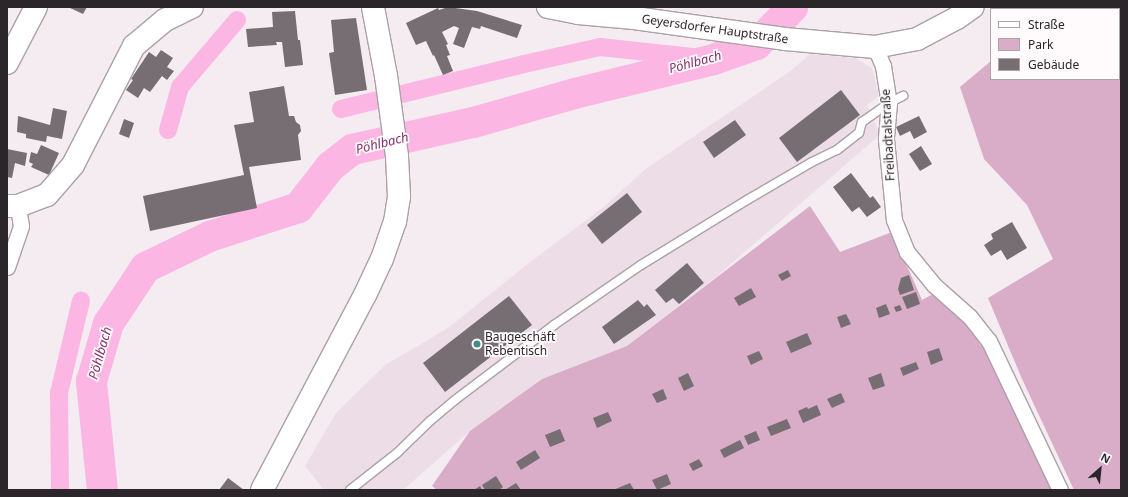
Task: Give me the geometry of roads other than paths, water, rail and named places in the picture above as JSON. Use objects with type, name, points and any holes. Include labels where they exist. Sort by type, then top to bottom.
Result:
[{"type":"main road","points":[[7,63],[36,7]]},
{"type":"main road","points":[[12,206],[47,195],[73,165],[134,46],[165,20],[192,7]]},
{"type":"main road","points":[[262,490],[382,259],[395,222],[399,196],[397,156],[386,76],[372,7]]},
{"type":"main road","name":"Geyersdorfer Hauptstraße","points":[[548,7],[578,13],[634,18],[785,39],[867,46],[917,39],[957,18],[973,7]]},
{"type":"street","name":"Freibadtalstraße","points":[[867,46],[883,66],[889,103],[886,139],[894,220],[907,252],[934,285],[970,317],[989,342],[1060,490]]},
{"type":"street","points":[[7,267],[21,226],[12,206]]},
{"type":"lane","points":[[350,490],[398,453],[430,421],[455,400],[554,325],[641,265],[754,196],[837,150],[859,133],[862,122],[889,103],[903,96]]},
{"type":"waterway","name":"Pöhlbach","points":[[102,490],[91,381],[108,323],[145,267],[209,236],[298,207],[330,166],[352,149],[473,122],[574,93],[713,59],[756,44],[792,7]]},
{"type":"waterway","points":[[168,130],[180,87],[237,20]]},
{"type":"waterway","points":[[341,109],[600,47],[713,59]]},
{"type":"waterway","points":[[60,490],[59,393],[81,301]]},
{"type":"place","name":"Baugeschäft Rebentisch","points":[[477,344]]}]
